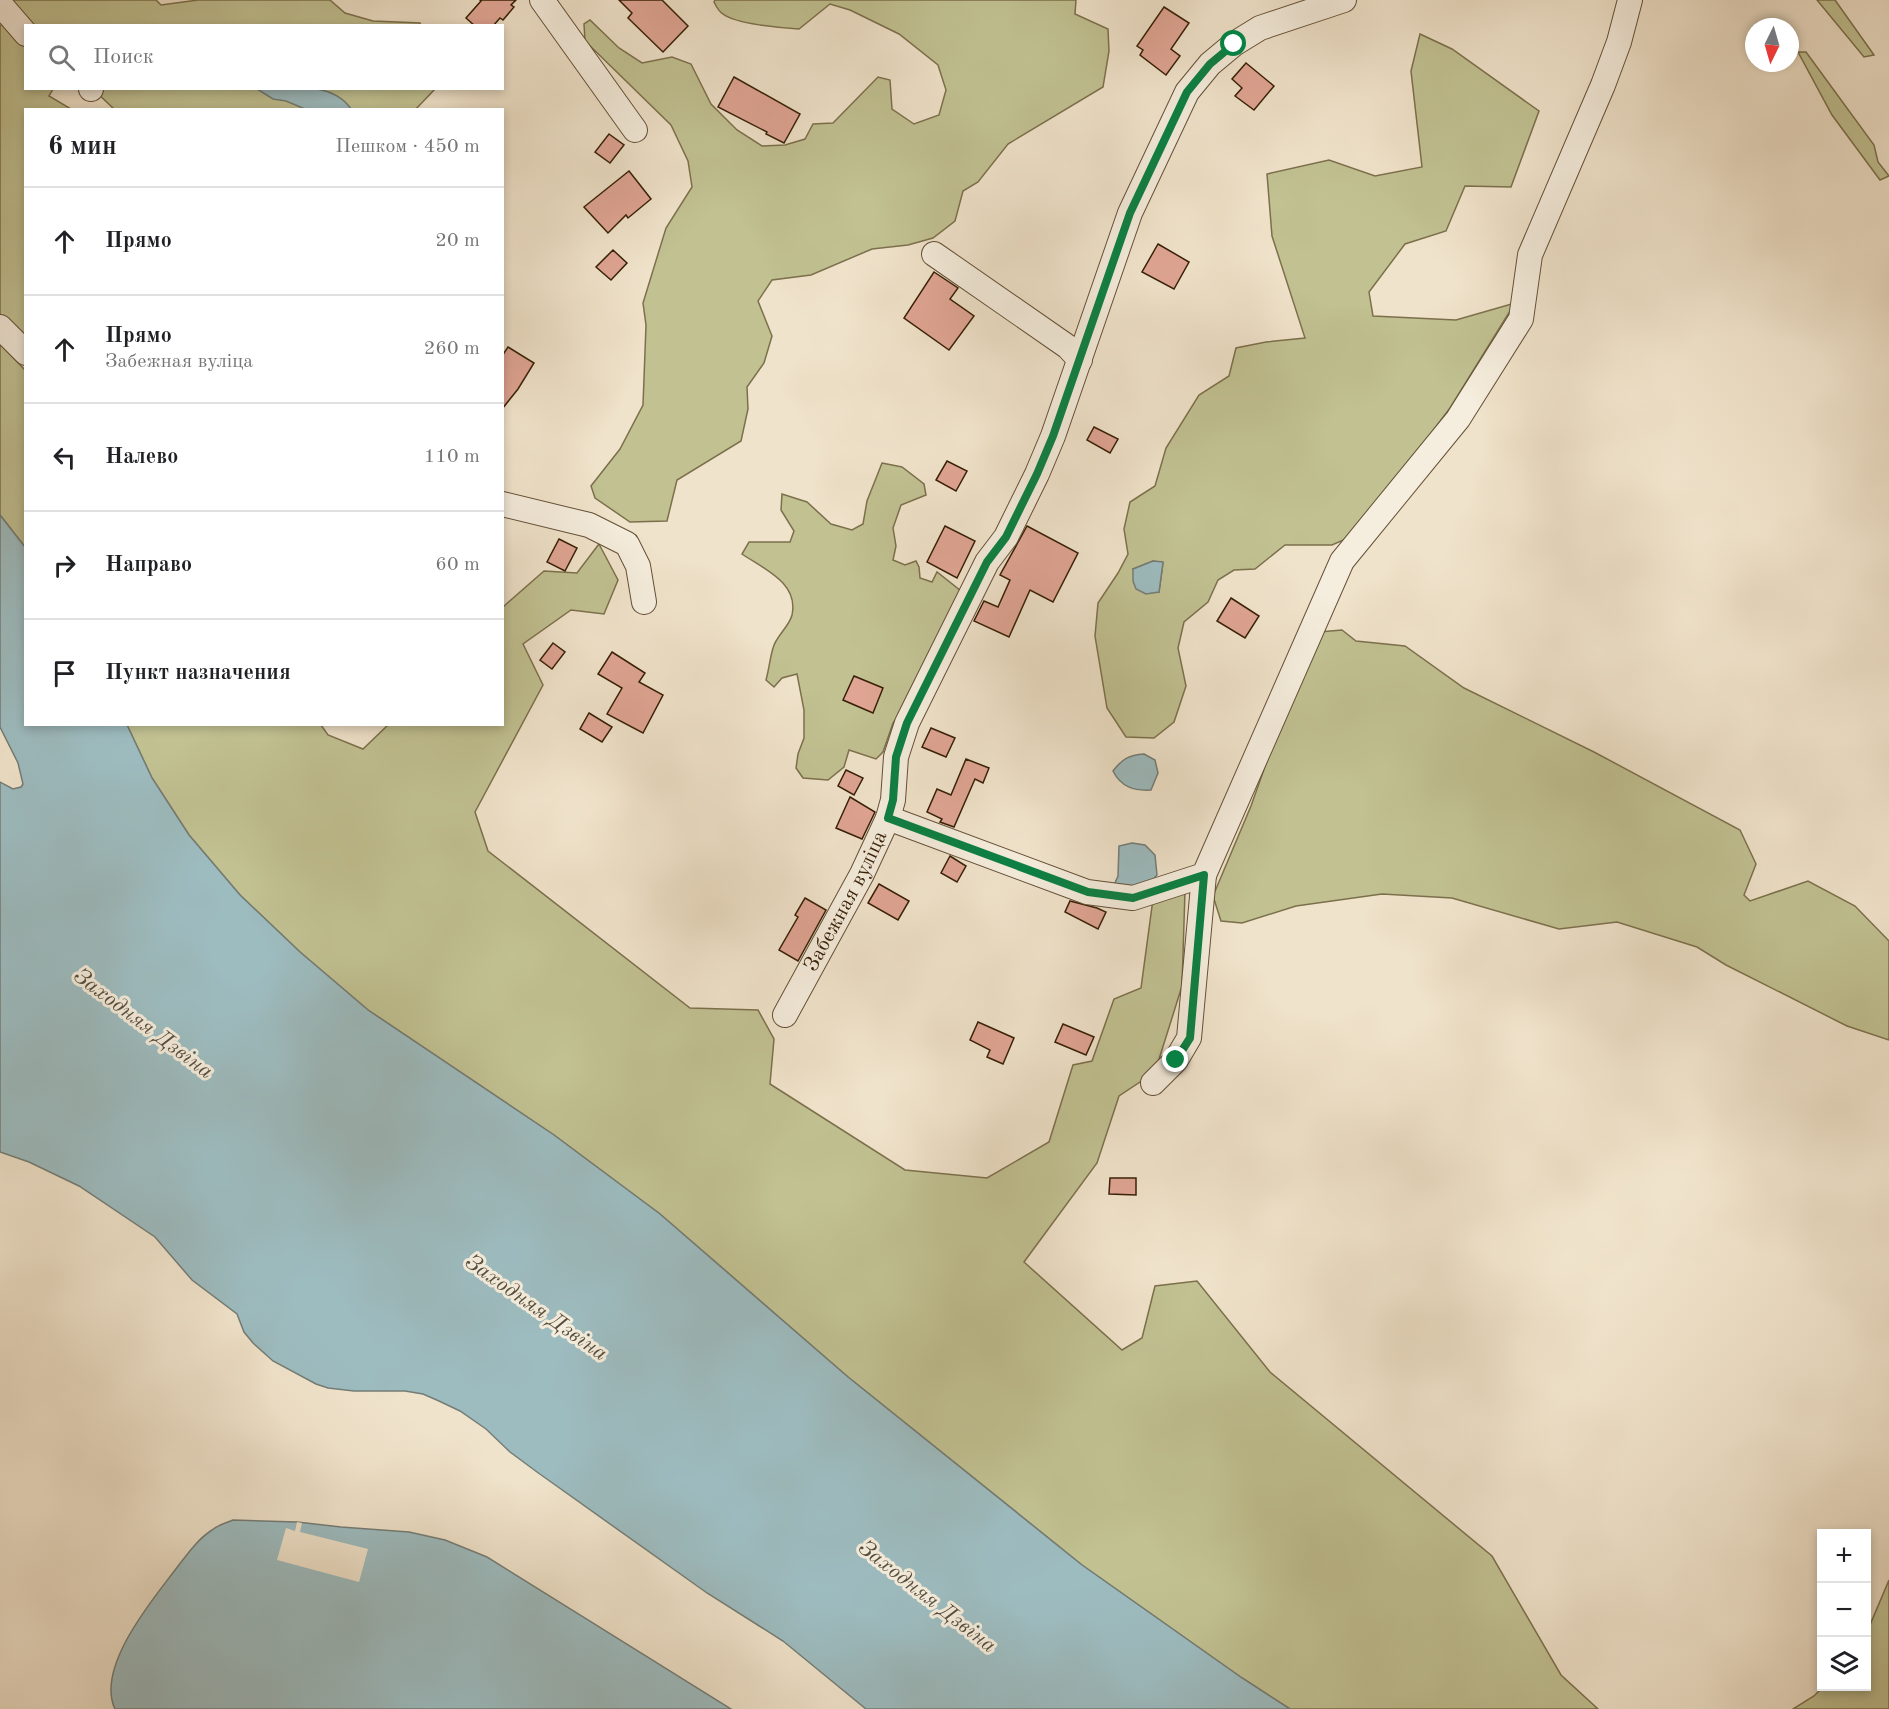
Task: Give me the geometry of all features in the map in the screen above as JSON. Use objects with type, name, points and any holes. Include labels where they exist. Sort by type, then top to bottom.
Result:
[{"type":"street","points":[[542,0],[635,130]]},
{"type":"street","name":"Забежная вуліца","points":[[785,1015],[862,874],[888,818],[893,800],[896,757],[907,723],[987,562],[1006,537],[1037,474],[1053,436],[1130,213],[1187,92],[1210,64],[1234,44],[1260,28],[1344,0]]},
{"type":"street","points":[[1153,1083],[1176,1060],[1190,1038],[1204,875],[1342,561],[1458,419],[1521,319],[1530,255],[1620,42],[1630,0]]},
{"type":"street","points":[[0,4],[24,32]]},
{"type":"street","points":[[934,254],[1068,347],[1080,360]]},
{"type":"street","points":[[0,327],[24,351]]},
{"type":"street","points":[[504,504],[589,525],[627,544],[638,566],[644,602]]},
{"type":"street","points":[[888,818],[1088,892],[1133,898],[1204,875]]},
{"type":"green space","points":[[8,0],[156,0],[161,5],[198,0],[330,0],[345,13],[373,21],[420,24],[28,24]]},
{"type":"green space","points":[[715,0],[1076,0],[1075,14],[1108,29],[1109,51],[1103,87],[1008,144],[978,182],[963,191],[955,221],[933,238],[908,245],[872,249],[811,275],[772,280],[758,301],[772,336],[764,363],[747,387],[748,409],[741,441],[677,480],[667,521],[630,522],[595,498],[591,486],[620,449],[643,405],[646,325],[643,303],[666,228],[692,187],[688,161],[671,125],[585,41],[584,24],[590,20],[619,48],[642,63],[672,57],[691,64],[711,104],[737,130],[762,146],[785,145],[805,139],[813,124],[833,123],[878,77],[890,80],[892,109],[914,124],[939,115],[946,90],[938,65],[899,34],[850,10],[830,4],[799,29],[759,25],[729,17],[719,10]]},
{"type":"green space","points":[[1817,0],[1835,0],[1874,55],[1864,57]]},
{"type":"green space","points":[[2,24],[24,44],[24,90],[52,90],[49,96],[69,108],[24,108],[24,339],[0,315],[0,26]]},
{"type":"green space","points":[[1420,34],[1452,49],[1539,111],[1511,187],[1465,186],[1446,231],[1405,244],[1369,292],[1373,316],[1456,320],[1515,303],[1450,408],[1355,535],[1332,545],[1285,545],[1255,569],[1234,570],[1218,580],[1208,602],[1184,622],[1178,648],[1186,686],[1174,722],[1154,738],[1126,737],[1107,708],[1095,636],[1098,603],[1128,554],[1124,529],[1130,502],[1155,486],[1166,448],[1199,395],[1229,376],[1236,348],[1305,338],[1272,236],[1267,174],[1329,160],[1375,176],[1422,167],[1411,71]],"holes":[[[1153,561],[1163,563],[1159,592],[1133,569]]]},
{"type":"green space","points":[[1799,52],[1806,52],[1874,145],[1878,162],[1889,176],[1880,180],[1832,115]]},
{"type":"green space","points":[[94,90],[434,90],[417,108],[113,108]]},
{"type":"green space","points":[[0,344],[24,369],[24,546],[0,515]]},
{"type":"green space","points":[[882,463],[902,467],[924,484],[926,495],[901,505],[893,528],[896,546],[893,560],[905,565],[916,561],[920,578],[932,582],[937,572],[961,591],[918,687],[893,723],[883,752],[876,759],[849,750],[844,767],[828,780],[803,778],[796,768],[804,738],[804,710],[797,674],[782,678],[774,687],[766,680],[772,652],[792,615],[793,604],[790,594],[778,578],[742,554],[749,542],[790,542],[794,531],[781,510],[782,494],[807,502],[831,524],[852,530],[863,524],[867,501]]},
{"type":"green space","points":[[599,544],[618,580],[604,614],[571,610],[523,644],[543,685],[475,812],[488,851],[690,1008],[758,1010],[774,1039],[770,1084],[905,1170],[987,1178],[1049,1142],[1073,1065],[1092,1061],[1114,999],[1141,988],[1153,899],[1185,891],[1182,986],[1155,1072],[1119,1096],[1097,1163],[1024,1262],[1122,1350],[1142,1338],[1155,1286],[1197,1281],[1270,1372],[1492,1556],[1561,1675],[1598,1709],[1290,1709],[1242,1678],[1082,1565],[848,1377],[660,1214],[554,1135],[368,1010],[300,952],[240,895],[189,835],[152,778],[127,726],[322,726],[328,735],[363,749],[387,726],[504,726],[504,606],[544,571],[577,573]]},
{"type":"green space","points":[[1342,630],[1356,641],[1405,646],[1464,688],[1594,752],[1740,830],[1756,864],[1744,895],[1750,901],[1808,881],[1855,906],[1889,941],[1889,1040],[1847,1026],[1726,965],[1697,947],[1617,922],[1559,929],[1452,898],[1382,894],[1296,906],[1242,923],[1221,921],[1213,896],[1251,806],[1296,679],[1319,632]]},
{"type":"green space","points":[[1889,1580],[1889,1709],[1793,1709],[1819,1691],[1871,1691],[1871,1623]]},
{"type":"water","points":[[259,90],[321,90],[343,100],[350,108],[303,108],[286,101],[273,99]]},
{"type":"water","name":"Заходняя Дзвіна","points":[[0,515],[24,546],[24,726],[127,726],[152,778],[189,835],[240,895],[300,952],[368,1010],[554,1135],[660,1214],[848,1377],[1082,1565],[1242,1678],[1290,1709],[866,1709],[783,1641],[707,1593],[537,1472],[510,1452],[486,1429],[460,1411],[423,1394],[405,1391],[354,1391],[328,1388],[273,1361],[244,1332],[237,1314],[192,1280],[155,1237],[79,1186],[29,1162],[0,1152],[0,782],[13,789],[23,784],[18,763],[0,727]]},
{"type":"water","points":[[1153,561],[1163,562],[1159,592],[1146,594],[1136,589],[1133,569]]},
{"type":"water","points":[[1144,754],[1155,760],[1158,773],[1151,790],[1129,787],[1120,781],[1113,771],[1126,758]]},
{"type":"water","points":[[1132,843],[1145,845],[1155,855],[1157,875],[1146,887],[1114,885],[1118,876],[1119,846]]},
{"type":"water","points":[[233,1520],[297,1522],[409,1532],[445,1540],[487,1557],[731,1709],[115,1709],[111,1693],[113,1675],[119,1657],[139,1619],[195,1545],[214,1528]]},
{"type":"pier","points":[[297,1522],[302,1523],[300,1532],[368,1549],[359,1582],[277,1560],[286,1528],[295,1531]]},
{"type":"building","points":[[516,0],[511,5],[514,7],[503,20],[500,18],[495,24],[473,24],[466,18],[481,1]]},
{"type":"building","points":[[619,0],[662,0],[688,26],[663,52],[628,18],[632,13]]},
{"type":"building","points":[[1164,7],[1189,23],[1171,49],[1180,56],[1166,75],[1140,55],[1143,50],[1137,46]]},
{"type":"building","points":[[1246,63],[1274,86],[1254,110],[1235,96],[1242,88],[1232,79]]},
{"type":"building","points":[[734,77],[800,114],[784,143],[718,107]]},
{"type":"building","points":[[609,134],[624,145],[610,163],[595,152]]},
{"type":"building","points":[[629,171],[651,199],[628,218],[626,215],[608,233],[584,207]]},
{"type":"building","points":[[1158,244],[1189,262],[1174,289],[1142,272]]},
{"type":"building","points":[[613,250],[627,263],[611,280],[596,267]]},
{"type":"building","points":[[934,272],[958,288],[950,299],[974,316],[949,350],[904,318]]},
{"type":"building","points":[[508,347],[534,363],[504,406],[504,353]]},
{"type":"building","points":[[1094,427],[1118,439],[1110,453],[1087,440]]},
{"type":"building","points":[[947,461],[967,471],[956,491],[936,480]]},
{"type":"building","points":[[945,526],[975,541],[957,578],[927,562]]},
{"type":"building","points":[[1027,526],[1078,553],[1053,602],[1030,590],[1009,637],[974,621],[984,601],[998,607],[1010,580],[1000,575]]},
{"type":"building","points":[[559,539],[577,548],[565,571],[547,562]]},
{"type":"building","points":[[1231,598],[1259,616],[1245,638],[1217,621]]},
{"type":"building","points":[[553,643],[565,652],[552,669],[540,660]]},
{"type":"building","points":[[612,652],[645,673],[639,682],[663,695],[643,733],[607,714],[622,688],[598,674]]},
{"type":"building","points":[[854,676],[883,688],[873,713],[843,700]]},
{"type":"building","points":[[589,713],[612,727],[602,742],[580,729]]},
{"type":"building","points":[[931,728],[955,738],[946,757],[922,747]]},
{"type":"building","points":[[966,759],[989,768],[983,783],[975,779],[954,827],[940,822],[942,819],[927,812],[937,789],[951,795]]},
{"type":"building","points":[[846,770],[863,778],[854,795],[838,786]]},
{"type":"building","points":[[850,797],[875,812],[862,839],[836,828]]},
{"type":"building","points":[[950,856],[966,866],[957,882],[941,873]]},
{"type":"building","points":[[879,884],[909,901],[898,920],[868,903]]},
{"type":"building","points":[[805,898],[826,910],[798,961],[779,950],[798,917],[795,915]]},
{"type":"building","points":[[1070,901],[1106,912],[1098,929],[1065,912]]},
{"type":"building","points":[[978,1022],[1014,1038],[1003,1064],[987,1057],[990,1050],[970,1040]]},
{"type":"building","points":[[1063,1024],[1094,1037],[1086,1055],[1055,1042]]},
{"type":"building","points":[[1110,1178],[1136,1178],[1136,1195],[1109,1194]]},
{"type":"route","points":[[1176,1060],[1190,1038],[1204,875],[1133,898],[1088,892],[888,818],[893,800],[896,757],[907,723],[987,562],[1006,537],[1037,474],[1088,338],[1130,213],[1187,92],[1210,64],[1234,44]]}]
